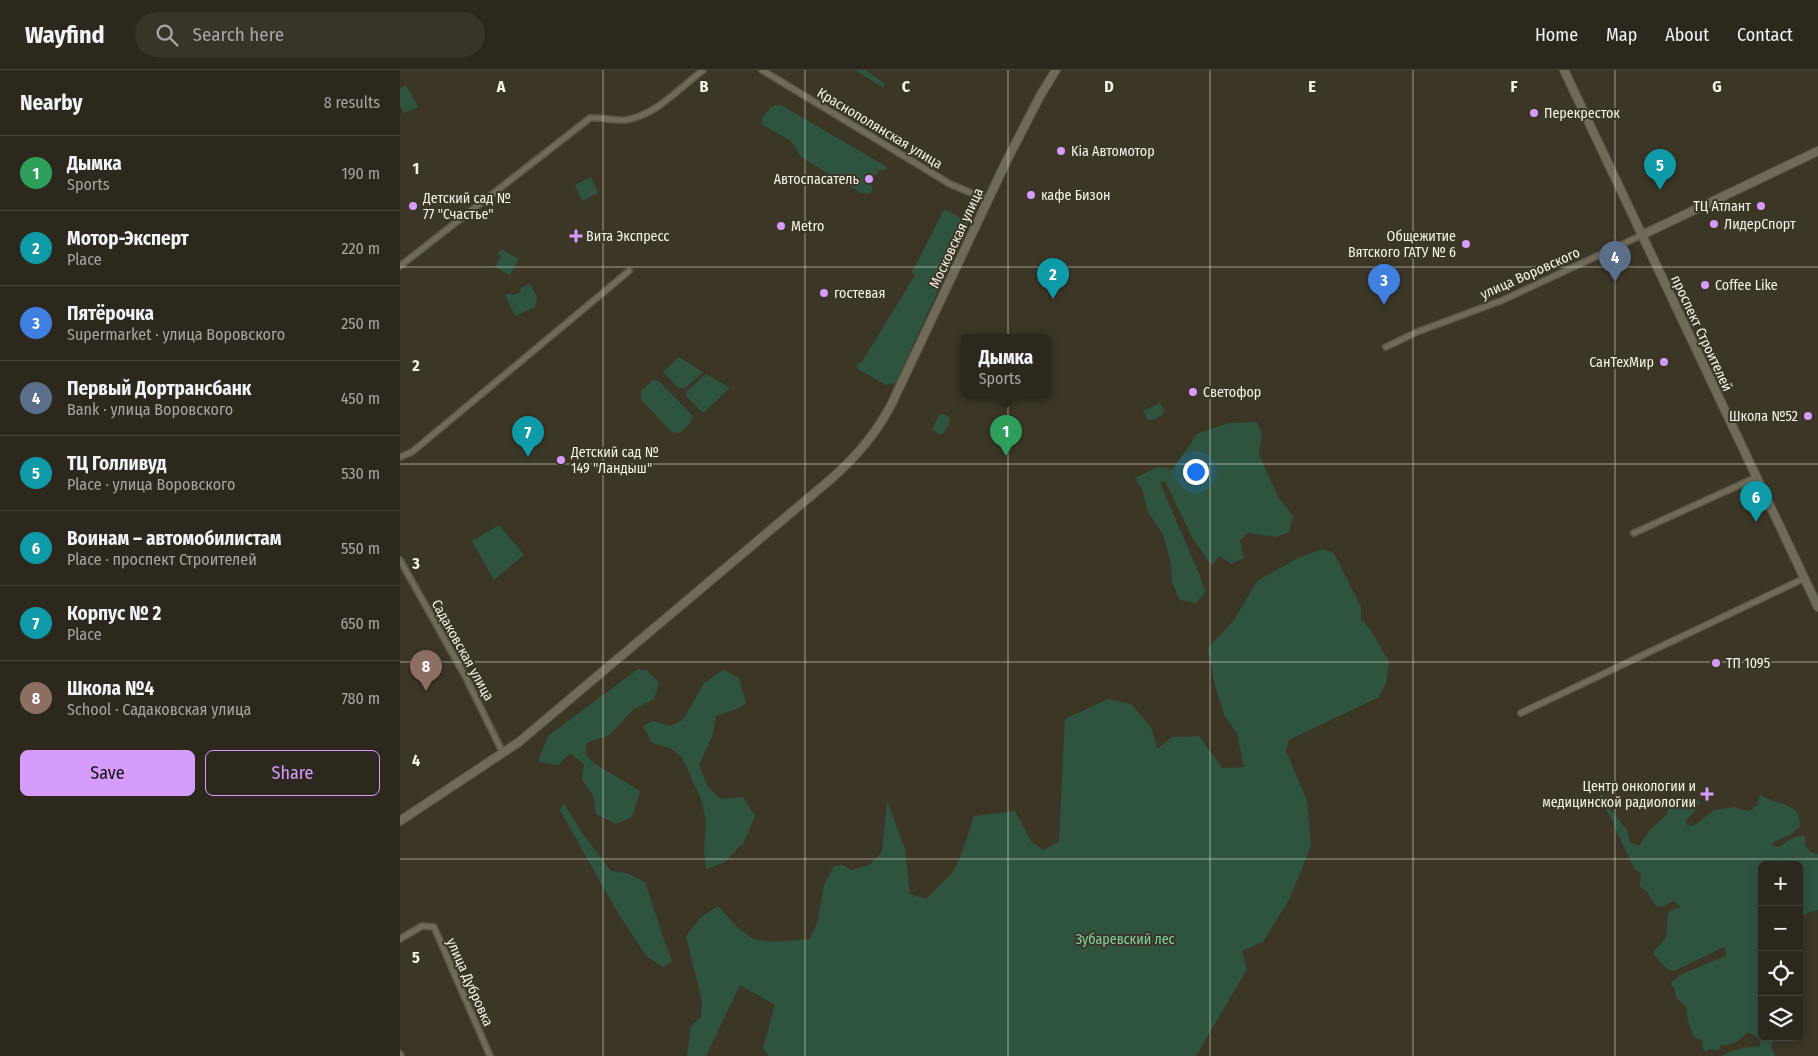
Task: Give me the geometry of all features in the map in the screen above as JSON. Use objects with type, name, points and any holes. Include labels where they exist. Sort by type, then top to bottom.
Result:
[{"type":"main road","name":"Московская улица","points":[[400,821],[520,742],[831,479],[865,446],[884,418],[988,200],[1040,96],[1056,70]]},
{"type":"main road","name":"проспект Строителей","points":[[1564,70],[1818,607]]},
{"type":"main road","name":"улица Воровского","points":[[1642,235],[1818,151]]},
{"type":"street","points":[[400,266],[590,118],[620,120],[639,116],[654,110],[703,70]]},
{"type":"street","name":"Краснополянская улица","points":[[762,70],[950,184],[988,200]]},
{"type":"street","name":"улица Воровского","points":[[1386,347],[1417,332],[1503,300],[1642,235]]},
{"type":"street","points":[[400,457],[412,452],[629,271]]},
{"type":"street","points":[[1634,533],[1757,477]]},
{"type":"street","name":"Садаковская улица","points":[[400,560],[465,676],[503,753]]},
{"type":"street","points":[[1521,713],[1805,578]]},
{"type":"street","name":"улица Дубровка","points":[[400,939],[422,926],[434,927],[490,1056]]},
{"type":"green space","points":[[855,70],[866,70],[885,84],[882,87]]},
{"type":"green space","points":[[406,85],[418,107],[404,113],[400,105],[400,88]]},
{"type":"green space","points":[[781,105],[887,167],[885,170],[879,170],[870,184],[873,189],[870,193],[861,193],[801,157],[791,141],[763,125],[762,119],[771,107]]},
{"type":"green space","points":[[591,177],[598,193],[582,201],[575,185]]},
{"type":"green space","points":[[944,209],[969,222],[896,383],[886,385],[856,368],[858,363],[862,362],[915,275],[912,272]]},
{"type":"green space","points":[[501,249],[519,259],[510,275],[495,267],[501,256],[498,254]]},
{"type":"green space","points":[[530,283],[537,298],[535,307],[515,316],[505,295],[510,293],[513,295],[520,292],[521,288]]},
{"type":"green space","points":[[679,357],[703,372],[685,388],[678,388],[663,372]]},
{"type":"green space","points":[[706,374],[730,388],[703,413],[686,396],[687,391]]},
{"type":"green space","points":[[653,380],[659,381],[692,415],[691,422],[680,433],[672,432],[641,400],[641,391]]},
{"type":"green space","points":[[1160,403],[1164,410],[1162,415],[1154,420],[1148,420],[1143,411]]},
{"type":"green space","points":[[943,414],[949,417],[950,421],[944,433],[940,435],[932,429],[939,415]]},
{"type":"green space","points":[[1257,422],[1262,434],[1259,454],[1278,497],[1293,516],[1289,532],[1276,537],[1248,533],[1240,540],[1244,558],[1231,564],[1220,556],[1211,565],[1192,537],[1165,481],[1160,483],[1205,592],[1196,603],[1180,600],[1172,583],[1171,564],[1163,534],[1148,512],[1142,489],[1135,478],[1158,467],[1172,469],[1197,434],[1229,423]]},
{"type":"green space","points":[[499,525],[524,555],[494,580],[472,541]]},
{"type":"green space","name":"Зубаревский лес","points":[[1323,549],[1334,553],[1361,607],[1361,620],[1370,629],[1389,662],[1386,683],[1379,697],[1289,740],[1286,751],[1307,801],[1311,846],[1290,898],[1263,942],[1242,951],[1247,969],[1196,1056],[768,1056],[763,1047],[775,1005],[740,985],[706,1056],[687,1056],[691,1026],[701,1017],[702,1001],[686,936],[701,917],[718,906],[743,932],[757,940],[810,939],[817,923],[824,885],[834,866],[843,865],[851,870],[869,865],[882,852],[887,801],[905,849],[910,894],[926,899],[953,872],[963,850],[974,816],[1015,811],[1031,841],[1043,850],[1059,842],[1065,719],[1108,699],[1131,704],[1151,727],[1157,749],[1172,737],[1199,736],[1222,768],[1244,767],[1237,733],[1225,717],[1215,686],[1208,648],[1234,620],[1257,581],[1298,558]]},
{"type":"green space","points":[[638,669],[647,670],[659,683],[654,699],[634,709],[609,735],[587,743],[585,753],[592,762],[640,791],[632,817],[616,824],[596,814],[593,795],[582,780],[584,764],[570,753],[558,765],[538,762],[548,736]]},
{"type":"green space","points":[[723,670],[739,678],[746,703],[739,708],[716,716],[713,734],[699,765],[707,785],[720,799],[743,797],[755,816],[744,842],[725,862],[706,869],[704,851],[706,820],[701,799],[682,757],[670,748],[652,743],[643,726],[653,721],[670,726],[683,720],[704,683]]},
{"type":"green space","points":[[1602,794],[1610,809],[1627,830],[1630,842],[1639,846],[1649,831],[1666,815],[1671,805],[1698,800],[1700,802],[1686,820],[1687,825],[1693,826],[1714,810],[1735,807],[1747,811],[1751,810],[1758,805],[1759,796],[1761,795],[1786,805],[1796,812],[1800,826],[1792,834],[1773,842],[1772,846],[1779,847],[1794,837],[1805,836],[1805,845],[1810,852],[1818,854],[1818,910],[1803,916],[1803,861],[1758,861],[1758,1038],[1747,1032],[1735,1042],[1728,1045],[1720,1045],[1720,1049],[1709,1049],[1707,1052],[1703,1049],[1702,1041],[1694,1037],[1688,1022],[1686,1008],[1677,999],[1674,987],[1670,984],[1680,975],[1725,956],[1727,952],[1724,947],[1674,971],[1667,969],[1654,955],[1654,951],[1664,941],[1666,936],[1669,911],[1681,907],[1673,901],[1663,907],[1656,906],[1647,892],[1640,887],[1641,873],[1635,870],[1613,821],[1598,797]]},
{"type":"green space","points":[[564,803],[580,830],[611,871],[627,873],[645,882],[672,961],[663,967],[646,956],[615,908],[560,810]]},
{"type":"green space","points":[[1759,1041],[1773,1041],[1771,1046],[1775,1056],[1722,1056],[1736,1050],[1760,1046]]},
{"type":"place","name":"Перекресток","points":[[1534,113]]},
{"type":"place","name":"Kia Автомотор","points":[[1061,151]]},
{"type":"place","name":"Автоспасатель","points":[[869,179]]},
{"type":"place","name":"ТЦ Голливуд","points":[[1660,190]]},
{"type":"place","name":"кафе Бизон","points":[[1031,195]]},
{"type":"place","name":"Детский сад № 77 \"Счастье\"","points":[[413,206]]},
{"type":"place","name":"ТЦ Атлант","points":[[1761,206]]},
{"type":"place","name":"ЛидерСпорт","points":[[1714,224]]},
{"type":"place","name":"Metro","points":[[781,226]]},
{"type":"place","name":"Вита Экспресс","points":[[576,236]]},
{"type":"place","name":"Общежитие Вятского ГАТУ № 6","points":[[1466,244]]},
{"type":"place","name":"Первый Дортрансбанк","points":[[1615,282]]},
{"type":"place","name":"Coffee Like","points":[[1705,285]]},
{"type":"place","name":"гостевая","points":[[824,293]]},
{"type":"place","name":"Мотор-Эксперт","points":[[1053,299]]},
{"type":"place","name":"Пятёрочка","points":[[1384,305]]},
{"type":"place","name":"СанТехМир","points":[[1664,362]]},
{"type":"place","name":"Светофор","points":[[1193,392]]},
{"type":"place","name":"Школа №52","points":[[1808,416]]},
{"type":"place","name":"Дымка","points":[[1006,456]]},
{"type":"place","name":"Корпус № 2","points":[[528,457]]},
{"type":"place","name":"Детский сад № 149 \"Ландыш\"","points":[[561,460]]},
{"type":"place","name":"Воинам – автомобилистам","points":[[1756,522]]},
{"type":"place","name":"ТП 1095","points":[[1716,663]]},
{"type":"place","name":"Школа №4","points":[[426,691]]},
{"type":"place","name":"Центр онкологии и медицинской радиологии","points":[[1707,794]]}]
